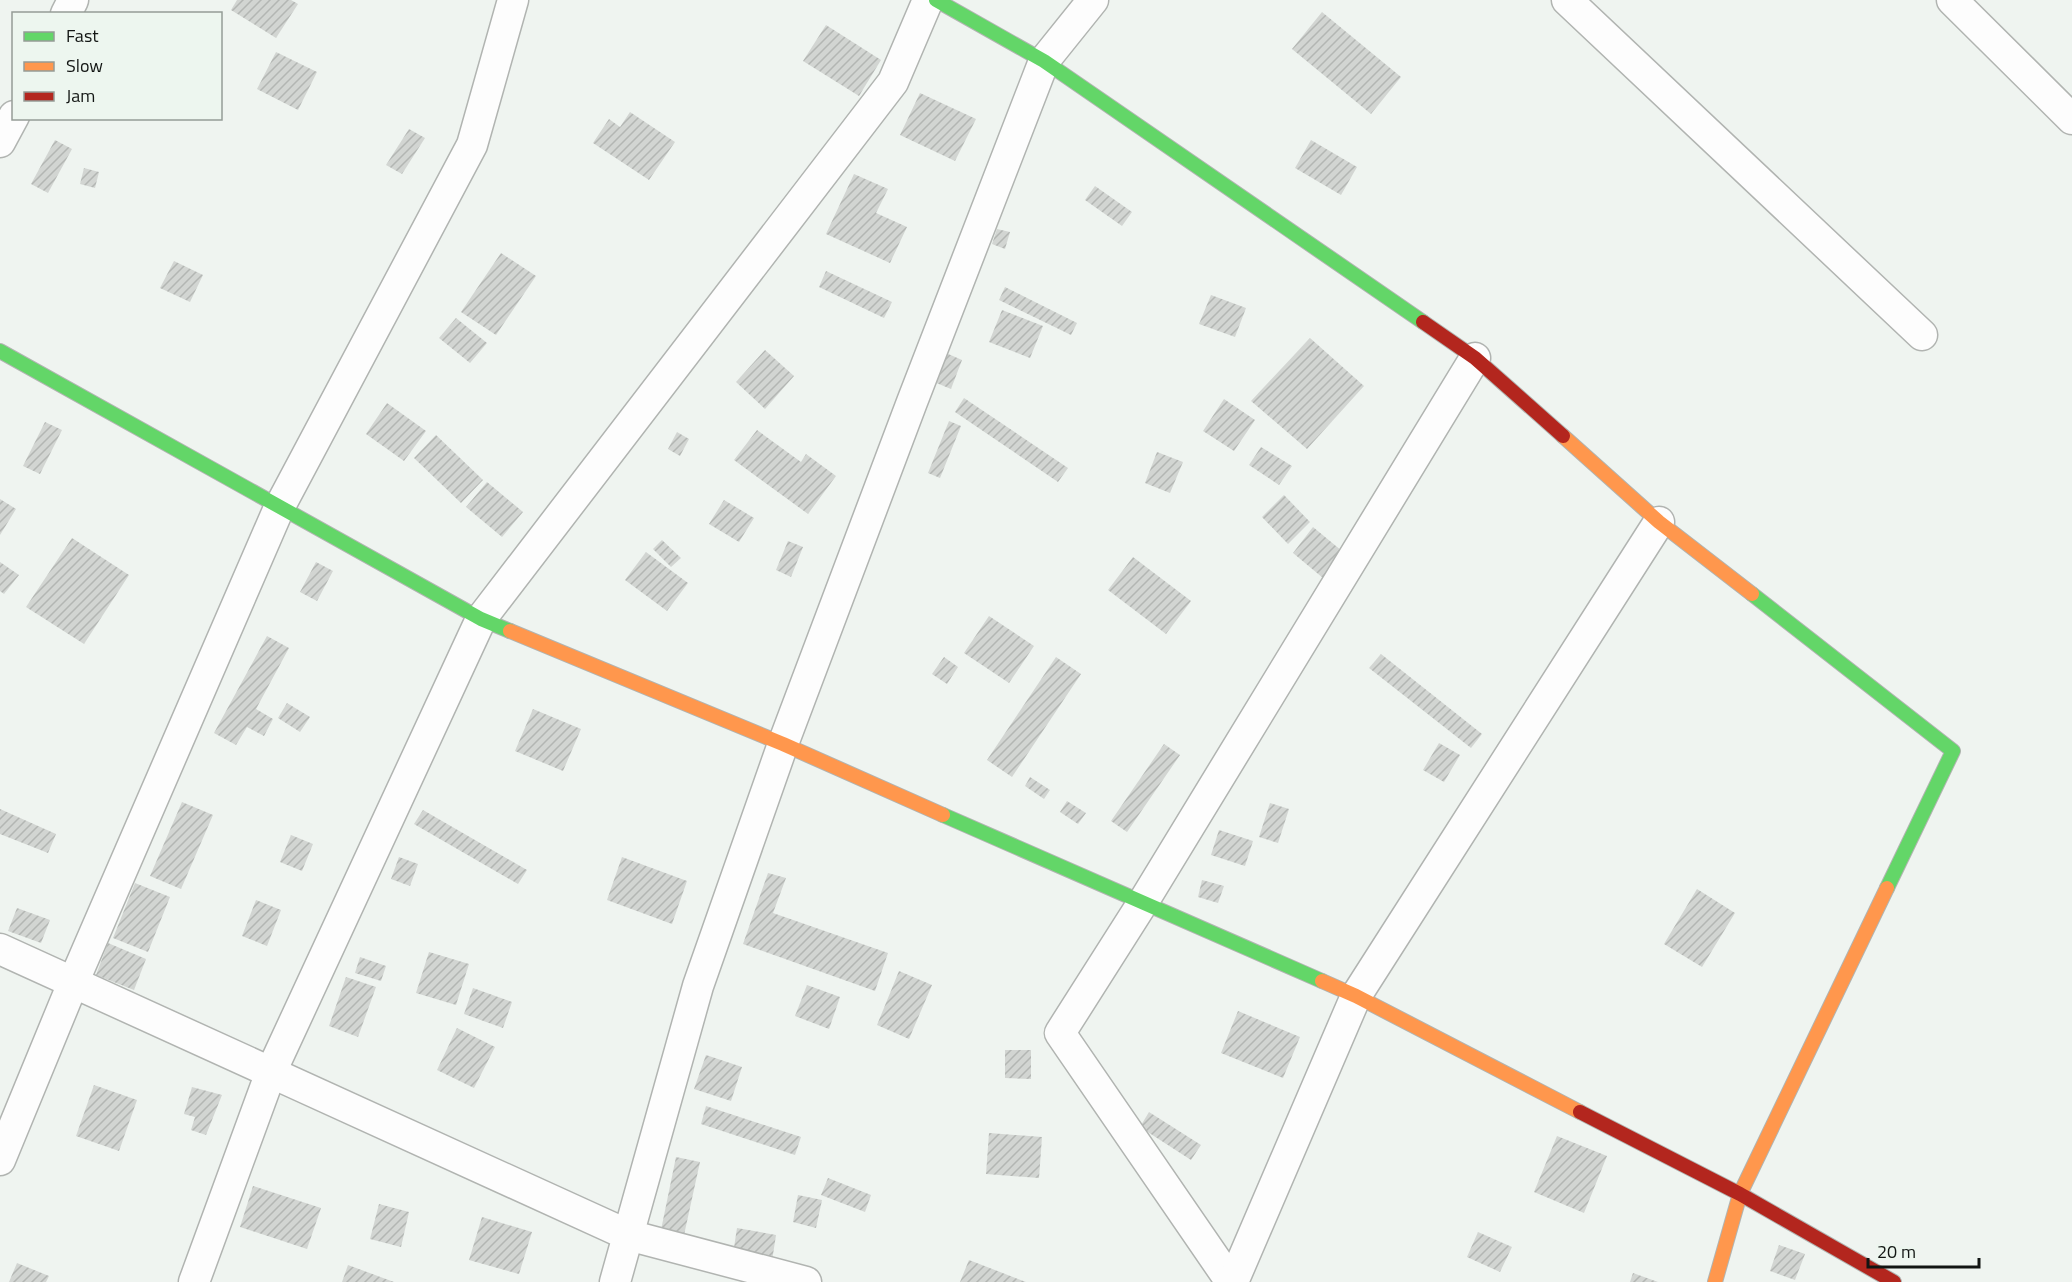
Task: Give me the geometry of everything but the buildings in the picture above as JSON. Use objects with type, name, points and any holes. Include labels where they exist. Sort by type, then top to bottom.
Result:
[{"type":"street","points":[[0,1160],[73,983],[279,508],[472,146],[513,0]]},
{"type":"street","points":[[194,1282],[271,1072],[481,619],[893,82],[928,0]]},
{"type":"street","points":[[936,0],[1044,61],[1474,358],[1659,522],[1953,750],[1740,1194],[1715,1282]]},
{"type":"street","points":[[615,1282],[698,986],[783,744],[1044,61],[1093,0]]},
{"type":"street","points":[[1567,0],[1922,335]]},
{"type":"street","points":[[1952,0],[2072,118]]},
{"type":"street","points":[[0,142],[12,120]]},
{"type":"street","points":[[0,351],[481,619],[783,744],[1142,904],[1356,996],[1740,1194],[1894,1282]]},
{"type":"street","points":[[1232,1282],[1060,1033],[1142,904],[1474,358]]},
{"type":"street","points":[[1232,1282],[1356,996],[1659,522]]},
{"type":"street","points":[[0,950],[628,1235],[806,1282]]},
{"type":"traffic: fast","points":[[936,0],[1044,61],[1423,322]]},
{"type":"traffic: fast","points":[[0,351],[481,619],[510,631]]},
{"type":"traffic: fast","points":[[1752,594],[1953,751],[1887,888]]},
{"type":"traffic: fast","points":[[943,815],[1322,981]]},
{"type":"traffic: slow","points":[[1563,436],[1659,522],[1752,594]]},
{"type":"traffic: slow","points":[[510,631],[783,744],[943,815]]},
{"type":"traffic: slow","points":[[1715,1282],[1740,1194],[1887,888]]},
{"type":"traffic: slow","points":[[1322,981],[1356,996],[1580,1112]]},
{"type":"traffic: jam","points":[[1423,322],[1475,358],[1563,436]]},
{"type":"traffic: jam","points":[[1580,1112],[1740,1194],[1894,1282]]}]
